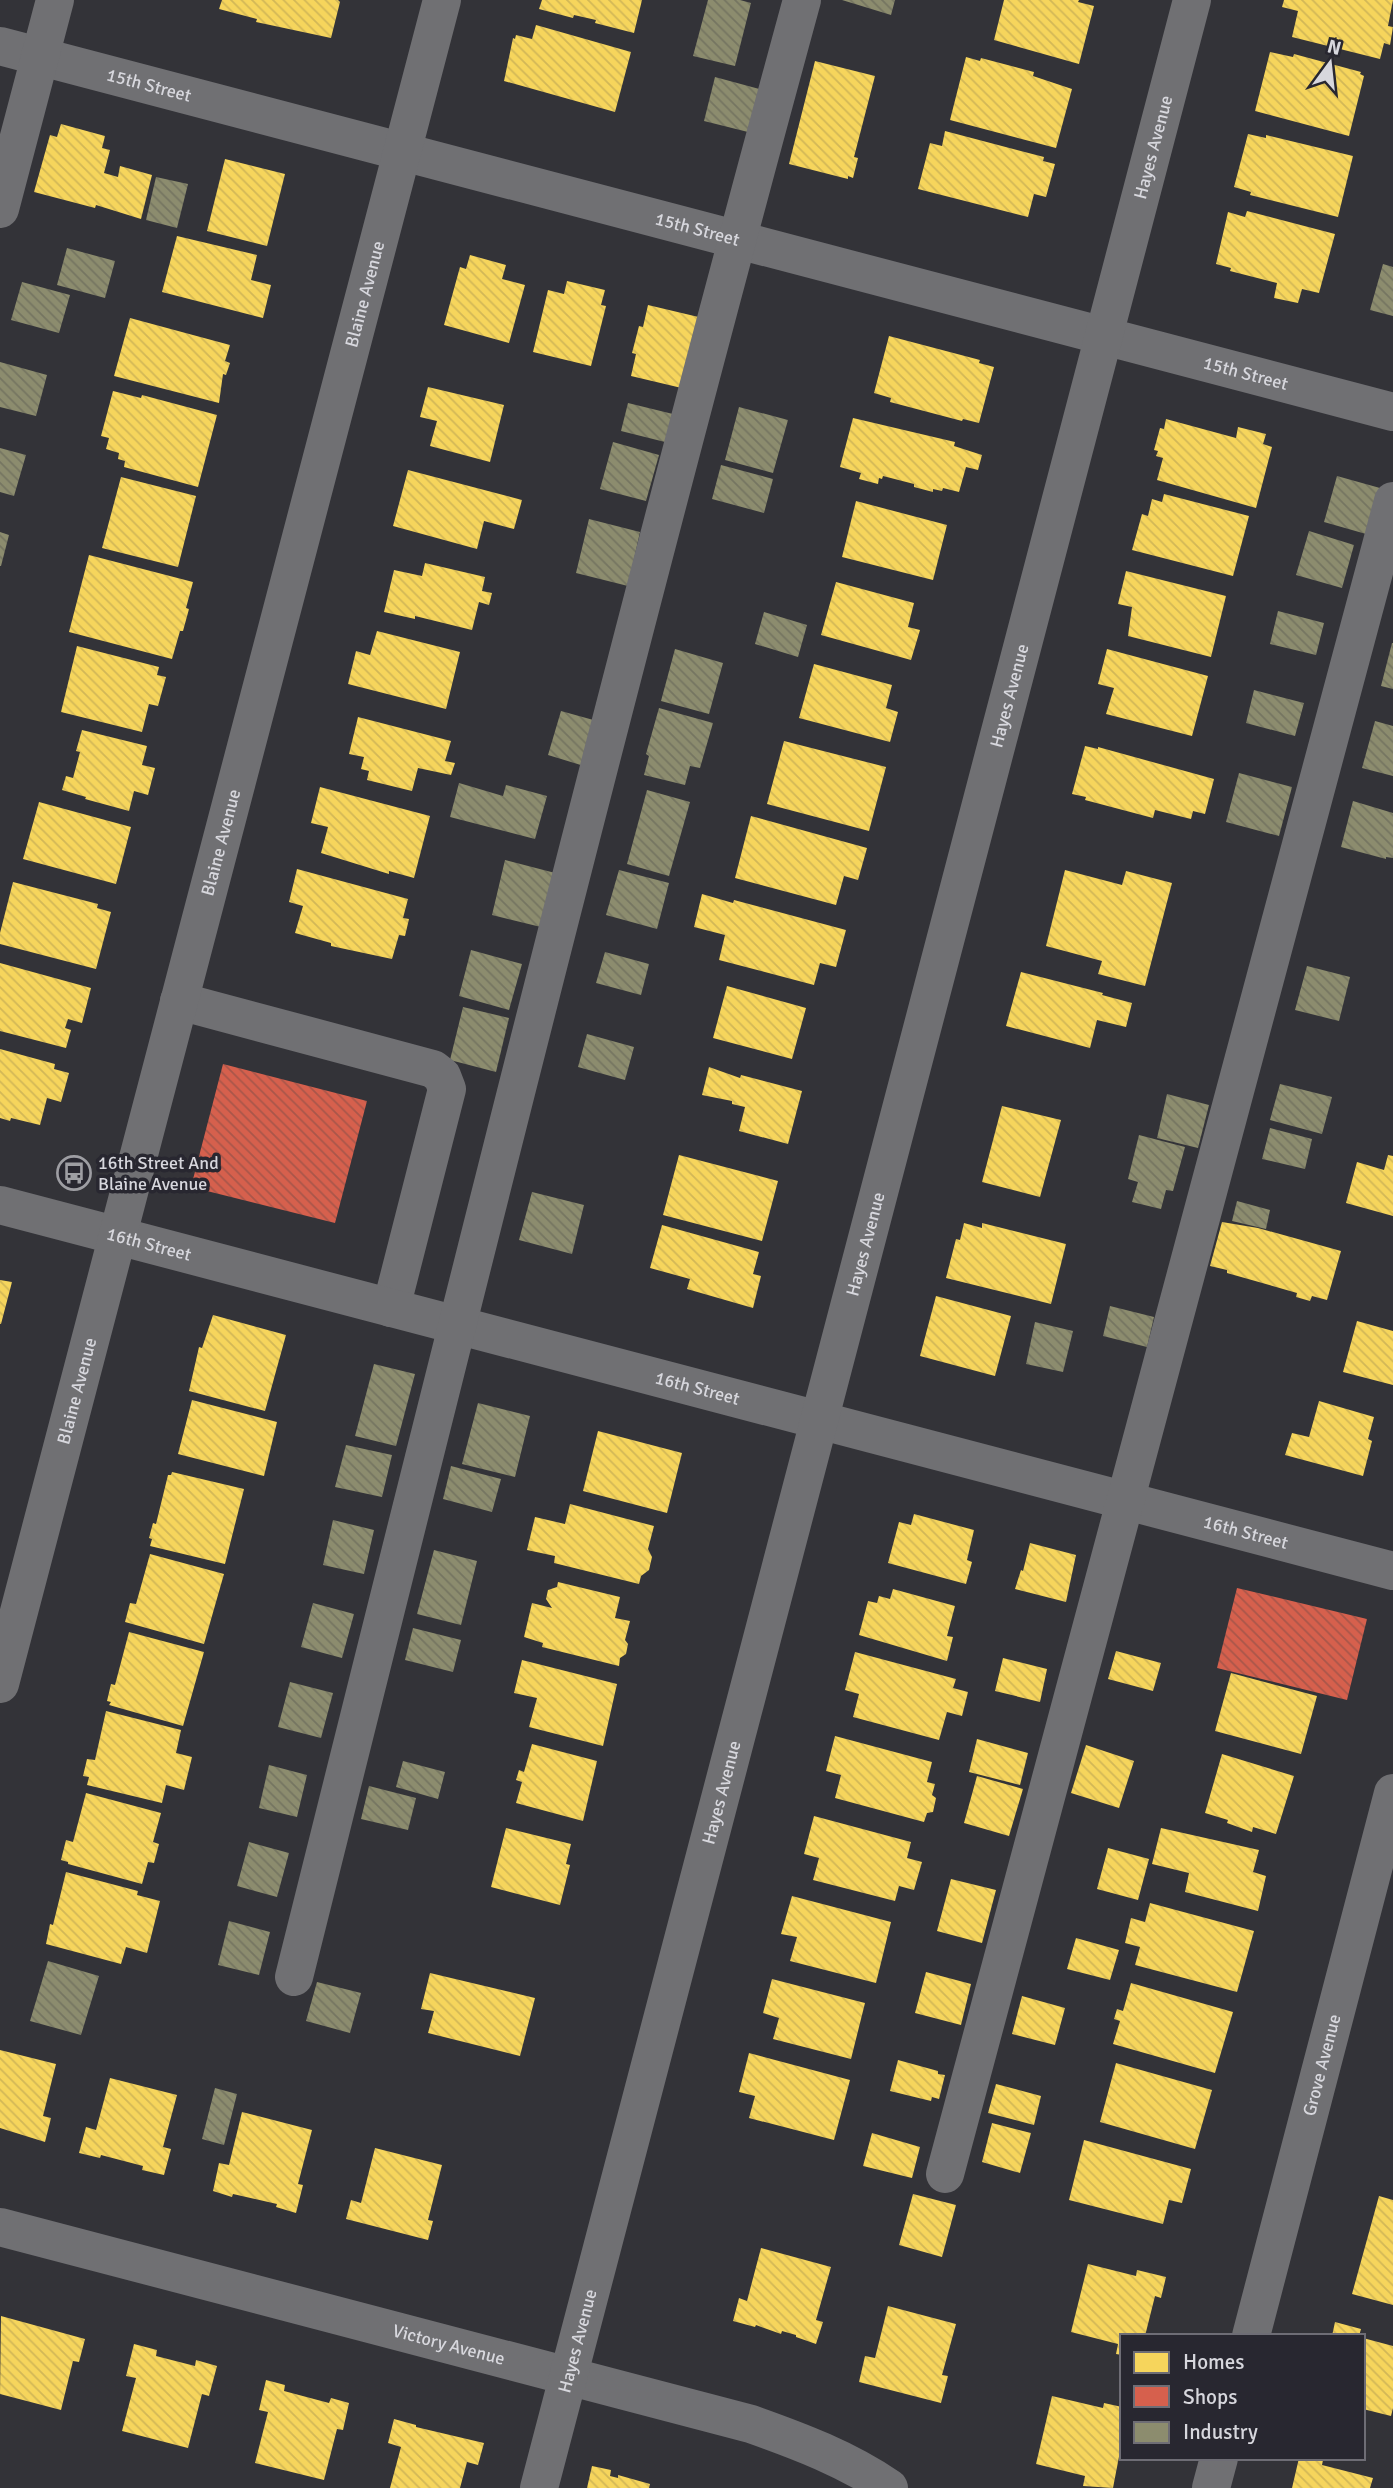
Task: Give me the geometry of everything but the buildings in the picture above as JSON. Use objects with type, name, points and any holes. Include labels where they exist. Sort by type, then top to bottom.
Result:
[{"type":"street","points":[[0,209],[55,0]]},
{"type":"street","name":"Blaine Avenue","points":[[0,1684],[442,0]]},
{"type":"street","points":[[294,1977],[457,1326],[737,240],[802,0]]},
{"type":"street","name":"Hayes Avenue","points":[[539,2488],[1192,0]]},
{"type":"street","name":"15th Street","points":[[0,46],[1393,412]]},
{"type":"street","points":[[945,2174],[1393,501]]},
{"type":"street","points":[[179,1001],[433,1069],[442,1076],[447,1089],[391,1308]]},
{"type":"street","name":"16th Street","points":[[0,1205],[1393,1571]]},
{"type":"street","name":"Grove Avenue","points":[[1252,2334],[1393,1793]]},
{"type":"street","name":"Victory Avenue","points":[[0,2227],[751,2424],[838,2459],[889,2488]]},
{"type":"street","points":[[1211,2488],[1218,2460]]},
{"type":"place","name":"16th Street And Blaine Avenue","points":[[74,1173]]}]
